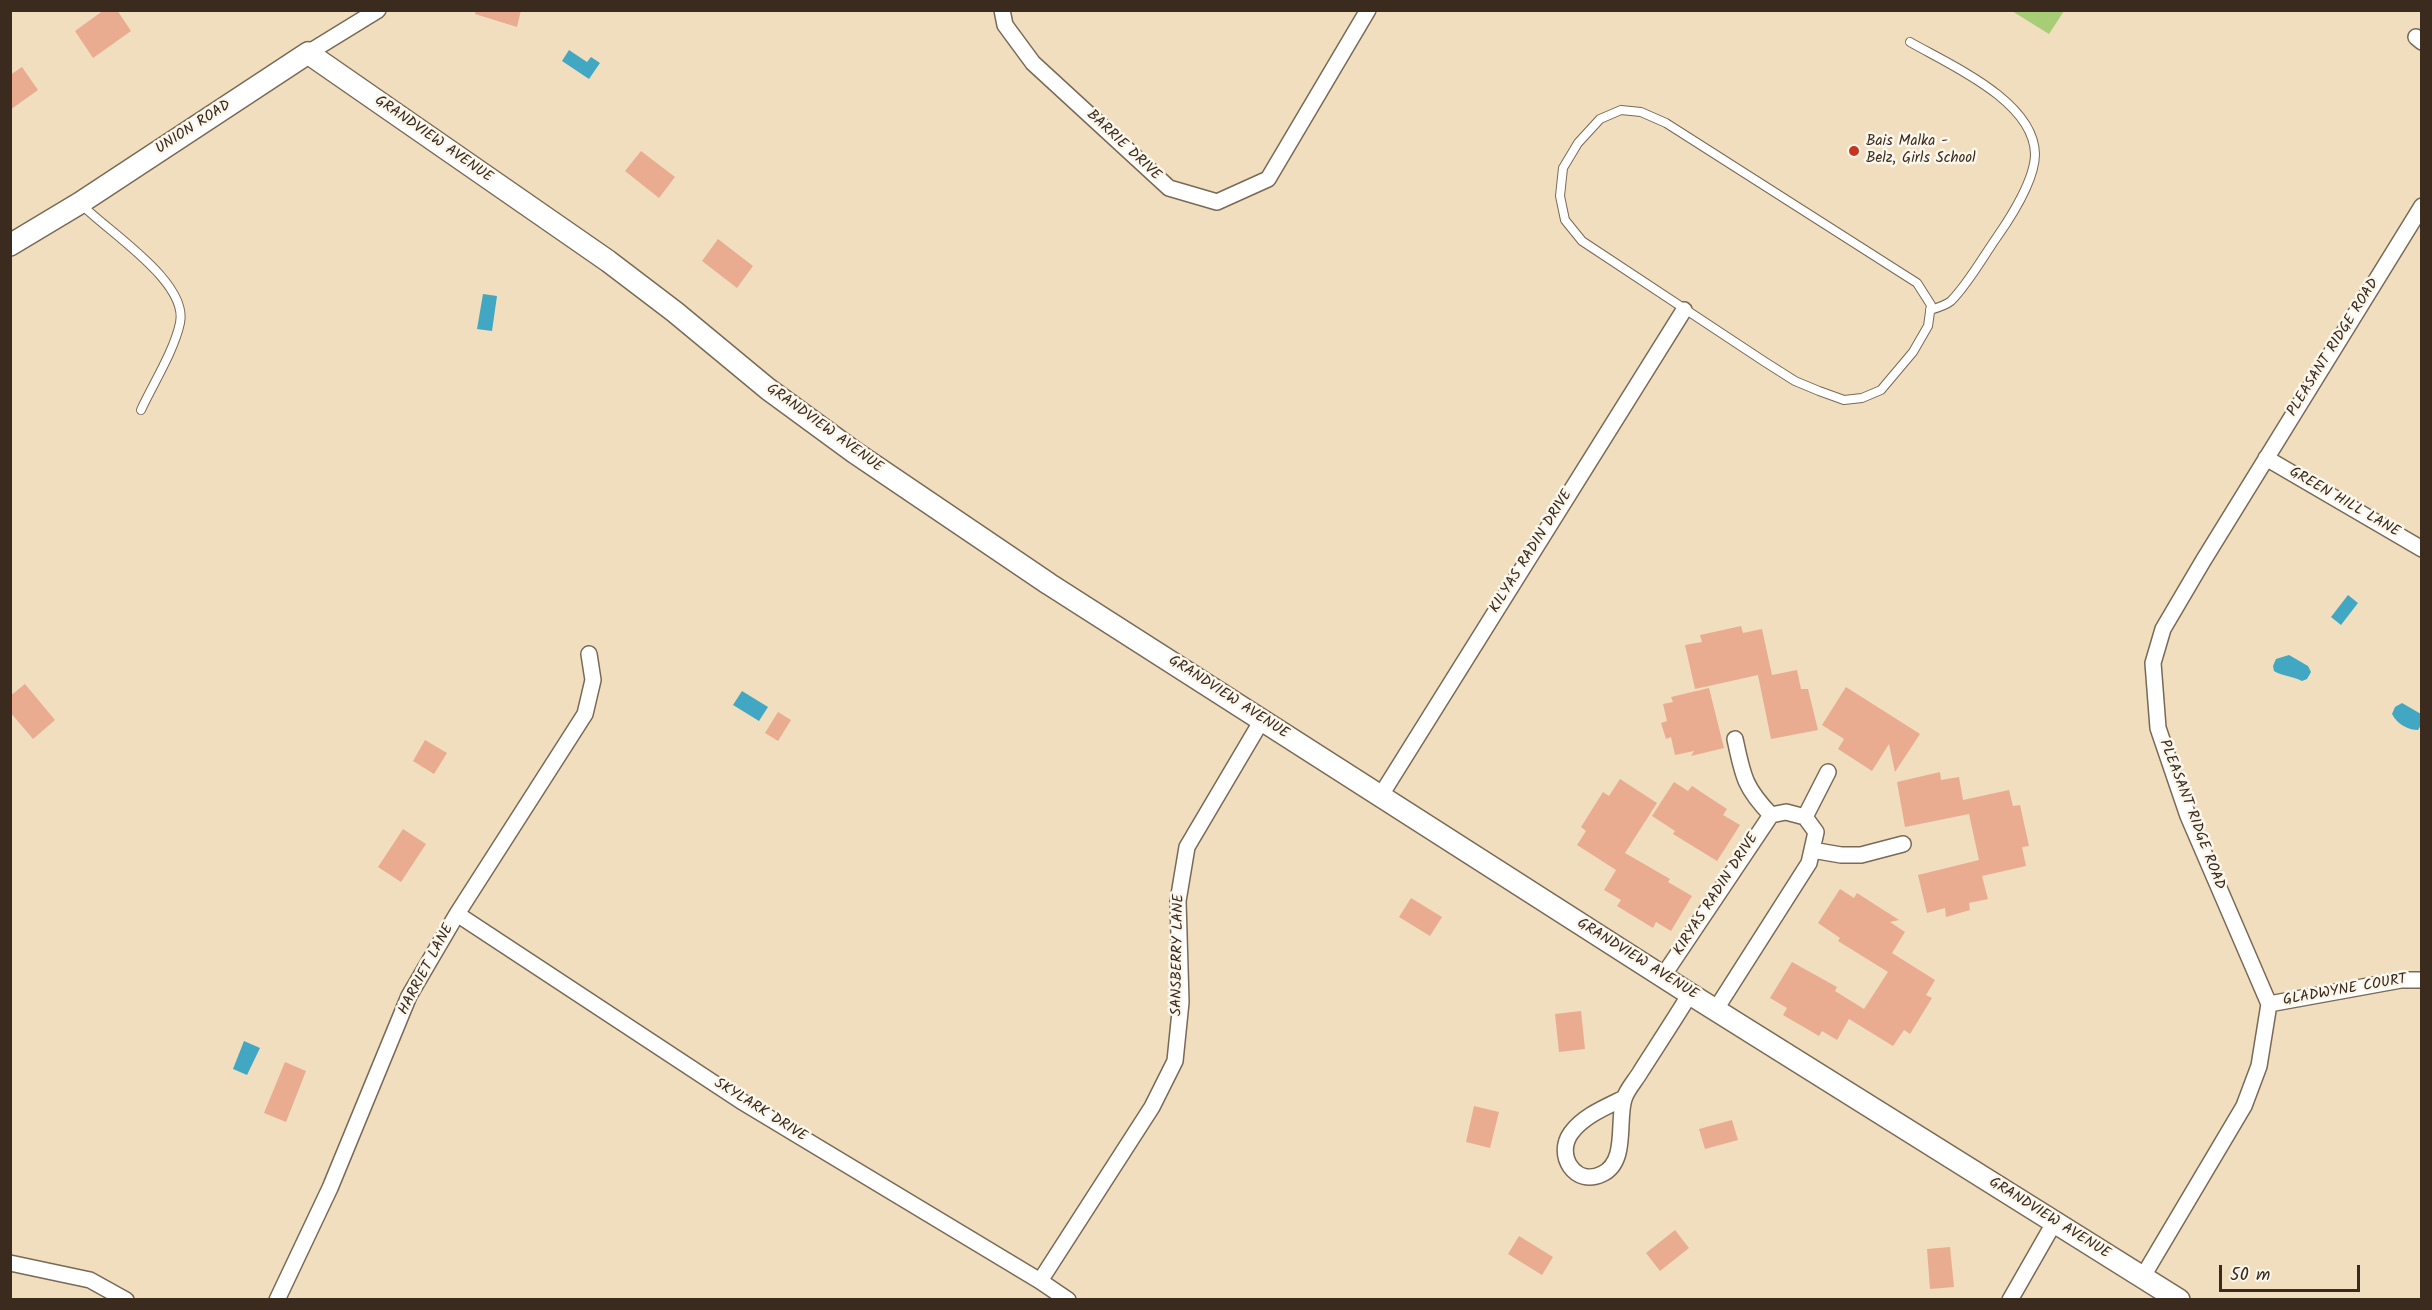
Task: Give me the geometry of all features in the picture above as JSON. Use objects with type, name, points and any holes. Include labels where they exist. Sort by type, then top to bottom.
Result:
[{"type":"street","name":"UNION ROAD","points":[[10,245],[80,203],[308,53],[378,10]]},
{"type":"street","name":"BARRIE DRIVE","points":[[1002,10],[1005,25],[1033,63],[1169,188],[1217,202],[1268,179],[1368,10]]},
{"type":"street","name":"GRANDVIEW AVENUE","points":[[308,53],[608,261],[675,312],[768,389],[854,452],[1049,584],[1690,994],[2179,1299]]},
{"type":"street","name":"PLEASANT RIDGE ROAD","points":[[2269,1004],[2188,816],[2158,728],[2153,663],[2163,629],[2421,206]]},
{"type":"street","name":"KILYAS RADIN DRIVE","points":[[1381,795],[1684,310]]},
{"type":"street","name":"GREEN HILL LANE","points":[[2266,458],[2421,549]]},
{"type":"street","name":"HARRIET LANE","points":[[277,1299],[330,1188],[410,996],[457,914],[585,714],[593,680],[589,654]]},
{"type":"street","name":"SANSBERRY LANE","points":[[1040,1281],[1152,1107],[1175,1061],[1180,1002],[1178,901],[1187,847],[1262,720]]},
{"type":"street","points":[[1716,1009],[1809,863],[1816,832],[1805,817],[1786,812],[1771,815],[1752,795],[1743,777],[1736,739]]},
{"type":"street","points":[[1805,817],[1828,772]]},
{"type":"street","name":"KIRYAS RADIN DRIVE","points":[[1664,976],[1771,815]]},
{"type":"street","points":[[1812,850],[1841,855],[1861,855],[1903,844]]},
{"type":"street","name":"SKYLARK DRIVE","points":[[457,914],[741,1101],[1068,1299]]},
{"type":"street","name":"GLADWYNE COURT","points":[[2269,1004],[2401,980],[2421,980]]},
{"type":"street","points":[[1624,1098],[1588,1117],[1571,1133],[1564,1148],[1568,1166],[1577,1174],[1592,1178],[1605,1173],[1616,1159],[1624,1098],[1690,994]]},
{"type":"street","points":[[2142,1278],[2244,1106],[2259,1066],[2269,1004]]},
{"type":"street","points":[[2010,1299],[2054,1222]]},
{"type":"street","points":[[10,1263],[90,1280],[126,1299]]},
{"type":"lane","points":[[1910,42],[1978,82],[2012,106],[2028,125],[2035,154],[2032,173],[2006,224],[1950,302],[1930,310]]},
{"type":"lane","points":[[1621,110],[1641,112],[1666,123],[1917,283],[1931,305],[1930,310],[1928,326],[1913,352],[1881,390],[1862,398],[1844,400],[1795,381],[1582,241],[1565,219],[1560,196],[1563,168],[1578,143],[1600,119],[1621,110]]},
{"type":"lane","points":[[80,203],[98,221],[162,274],[172,288],[178,304],[181,320],[141,410]]},
{"type":"green space","points":[[2012,11],[2064,11],[2049,34]]},
{"type":"water","points":[[569,50],[587,62],[591,57],[600,63],[589,79],[562,61]]},
{"type":"water","points":[[483,294],[497,296],[492,331],[477,329]]},
{"type":"water","points":[[2348,595],[2358,603],[2341,625],[2331,617]]},
{"type":"water","points":[[2289,655],[2308,666],[2311,672],[2307,679],[2302,681],[2274,671],[2273,666],[2276,659]]},
{"type":"water","points":[[742,691],[768,707],[759,721],[733,705]]},
{"type":"water","points":[[2402,703],[2421,714],[2421,725],[2418,730],[2403,726],[2392,714],[2395,707]]},
{"type":"water","points":[[244,1041],[260,1048],[247,1075],[233,1069]]},
{"type":"building","points":[[104,10],[117,10],[131,31],[93,58],[75,31]]},
{"type":"building","points":[[476,10],[521,10],[517,27],[475,14]]},
{"type":"building","points":[[22,67],[38,90],[10,110],[10,75]]},
{"type":"building","points":[[641,151],[675,177],[659,198],[625,171]]},
{"type":"building","points":[[718,239],[753,266],[737,288],[702,261]]},
{"type":"building","points":[[1741,626],[1743,633],[1762,629],[1772,675],[1797,670],[1801,689],[1808,689],[1818,730],[1771,739],[1758,675],[1695,689],[1685,645],[1702,642],[1700,635]]},
{"type":"building","points":[[25,684],[55,720],[33,739],[10,712],[10,696]]},
{"type":"building","points":[[1846,687],[1920,734],[1895,772],[1889,744],[1872,771],[1838,749],[1844,739],[1822,725]]},
{"type":"building","points":[[1709,688],[1724,748],[1691,756],[1694,751],[1675,755],[1671,737],[1666,739],[1661,723],[1667,721],[1663,704],[1673,702],[1671,697]]},
{"type":"building","points":[[778,712],[791,720],[778,741],[765,733]]},
{"type":"building","points":[[425,740],[447,753],[434,774],[413,761]]},
{"type":"building","points":[[1940,772],[1941,780],[1959,777],[1963,800],[2009,790],[2013,806],[2020,805],[2029,846],[2022,847],[2026,866],[1982,876],[1988,899],[1969,903],[1970,910],[1946,917],[1945,908],[1927,913],[1918,875],[1979,860],[1969,814],[1905,827],[1897,782]]},
{"type":"building","points":[[1620,779],[1657,803],[1625,853],[1670,879],[1668,882],[1692,896],[1671,931],[1656,922],[1653,928],[1617,906],[1621,900],[1604,890],[1616,870],[1577,845],[1586,831],[1581,827],[1603,792],[1609,796]]},
{"type":"building","points":[[1674,782],[1688,791],[1692,786],[1727,809],[1723,815],[1740,825],[1717,861],[1673,834],[1675,831],[1652,816]]},
{"type":"building","points":[[403,829],[426,844],[401,882],[378,867]]},
{"type":"building","points":[[1840,889],[1854,898],[1857,893],[1899,920],[1890,922],[1905,932],[1892,953],[1935,980],[1926,995],[1932,998],[1910,1034],[1904,1030],[1893,1046],[1849,1019],[1837,1040],[1822,1031],[1819,1036],[1783,1015],[1787,1008],[1770,998],[1792,962],[1837,987],[1835,991],[1864,1009],[1888,972],[1838,941],[1840,938],[1818,923]]},
{"type":"building","points":[[1411,898],[1442,917],[1430,936],[1399,917]]},
{"type":"building","points":[[1581,1011],[1585,1049],[1559,1052],[1555,1014]]},
{"type":"building","points":[[285,1062],[306,1071],[286,1122],[264,1113]]},
{"type":"building","points":[[1474,1106],[1499,1112],[1490,1148],[1466,1142]]},
{"type":"building","points":[[1732,1120],[1738,1140],[1705,1149],[1699,1129]]},
{"type":"building","points":[[1675,1230],[1689,1248],[1660,1271],[1646,1253]]},
{"type":"building","points":[[1519,1236],[1553,1257],[1542,1275],[1508,1254]]},
{"type":"building","points":[[1950,1247],[1954,1287],[1930,1289],[1927,1249]]},
{"type":"place","name":"Bais Malka - Belz, Girls School","points":[[1854,151]]}]
